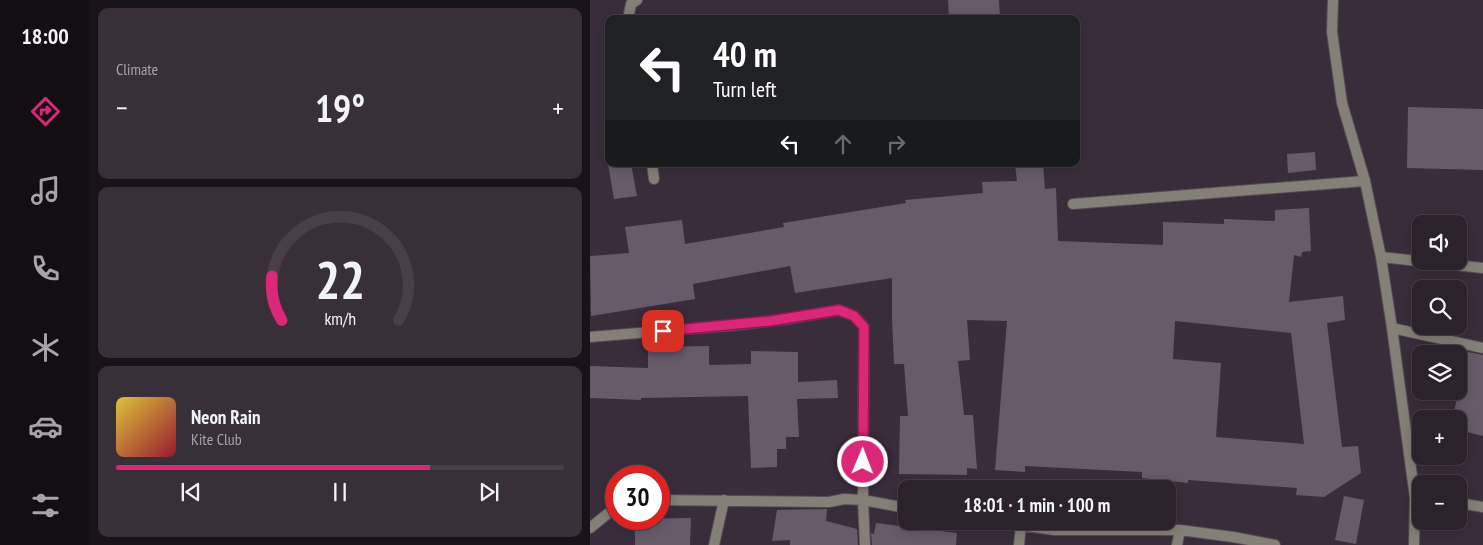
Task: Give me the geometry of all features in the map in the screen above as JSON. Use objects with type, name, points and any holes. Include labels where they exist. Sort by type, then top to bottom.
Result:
[{"type":"street","points":[[629,15],[631,4],[637,0]]},
{"type":"street","points":[[1333,0],[1332,32],[1342,103],[1365,181],[1381,257],[1414,475]]},
{"type":"street","points":[[652,167],[654,179]]},
{"type":"street","points":[[1073,204],[1365,181]]},
{"type":"street","points":[[1381,257],[1483,268]]},
{"type":"street","points":[[590,337],[736,325],[839,310],[854,316],[864,327],[863,500],[866,545]]},
{"type":"street","points":[[1392,328],[1483,348]]},
{"type":"street","points":[[670,500],[829,502],[844,499],[863,500],[898,507]]},
{"type":"street","points":[[714,545],[724,500]]},
{"type":"street","points":[[1467,504],[1483,507]]},
{"type":"street","points":[[590,528],[605,516]]},
{"type":"street","points":[[1018,545],[1020,530]]},
{"type":"street","points":[[1176,530],[1233,537],[1275,545]]},
{"type":"street","points":[[1177,545],[1180,530]]},
{"type":"street","points":[[1414,545],[1415,530]]},
{"type":"building","points":[[948,0],[999,0],[1000,15],[949,15]]},
{"type":"building","points":[[1408,107],[1483,109],[1483,170],[1407,168]]},
{"type":"building","points":[[1315,152],[1316,170],[1288,173],[1287,154]]},
{"type":"building","points":[[609,167],[632,167],[637,196],[614,199]]},
{"type":"building","points":[[1015,167],[1043,167],[1045,189],[1056,188],[1058,241],[1163,245],[1163,222],[1224,224],[1224,219],[1275,221],[1275,210],[1309,208],[1311,251],[1302,252],[1301,257],[1294,255],[1289,302],[1343,296],[1345,320],[1327,323],[1342,447],[1358,446],[1361,473],[1324,497],[1296,495],[1297,488],[1188,480],[1188,483],[1176,482],[1176,480],[1142,478],[1142,472],[1025,466],[1025,472],[995,470],[1007,321],[967,320],[970,360],[958,361],[964,415],[973,415],[977,469],[967,468],[967,475],[899,474],[900,416],[908,416],[904,364],[894,364],[892,278],[795,293],[790,266],[693,284],[695,299],[591,316],[590,256],[629,253],[625,227],[682,220],[685,244],[784,227],[783,223],[906,203],[905,200],[983,193],[982,182],[1017,181]],"holes":[[[1175,321],[1291,333],[1304,444],[1216,437],[1221,363],[1173,359]]]},
{"type":"building","points":[[709,346],[709,365],[751,364],[751,351],[798,352],[798,382],[837,380],[838,398],[797,399],[799,437],[786,437],[786,449],[777,449],[777,467],[751,468],[748,396],[641,398],[641,400],[590,398],[590,366],[648,368],[648,347]]},
{"type":"building","points":[[1468,352],[1483,355],[1483,436],[1467,432],[1467,410],[1454,410],[1457,400],[1467,400]]},
{"type":"building","points":[[1344,496],[1364,500],[1356,544],[1335,540]]},
{"type":"building","points":[[827,509],[826,521],[857,529],[858,545],[790,545],[790,540],[772,541],[777,510]]},
{"type":"building","points":[[670,518],[691,518],[690,545],[635,545],[635,530],[670,530]]},
{"type":"building","points":[[876,523],[898,526],[898,530],[933,530],[957,533],[956,545],[872,545],[871,533],[874,534]]},
{"type":"route","points":[[663,331],[787,319],[839,310],[854,316],[864,327],[863,462]]}]
